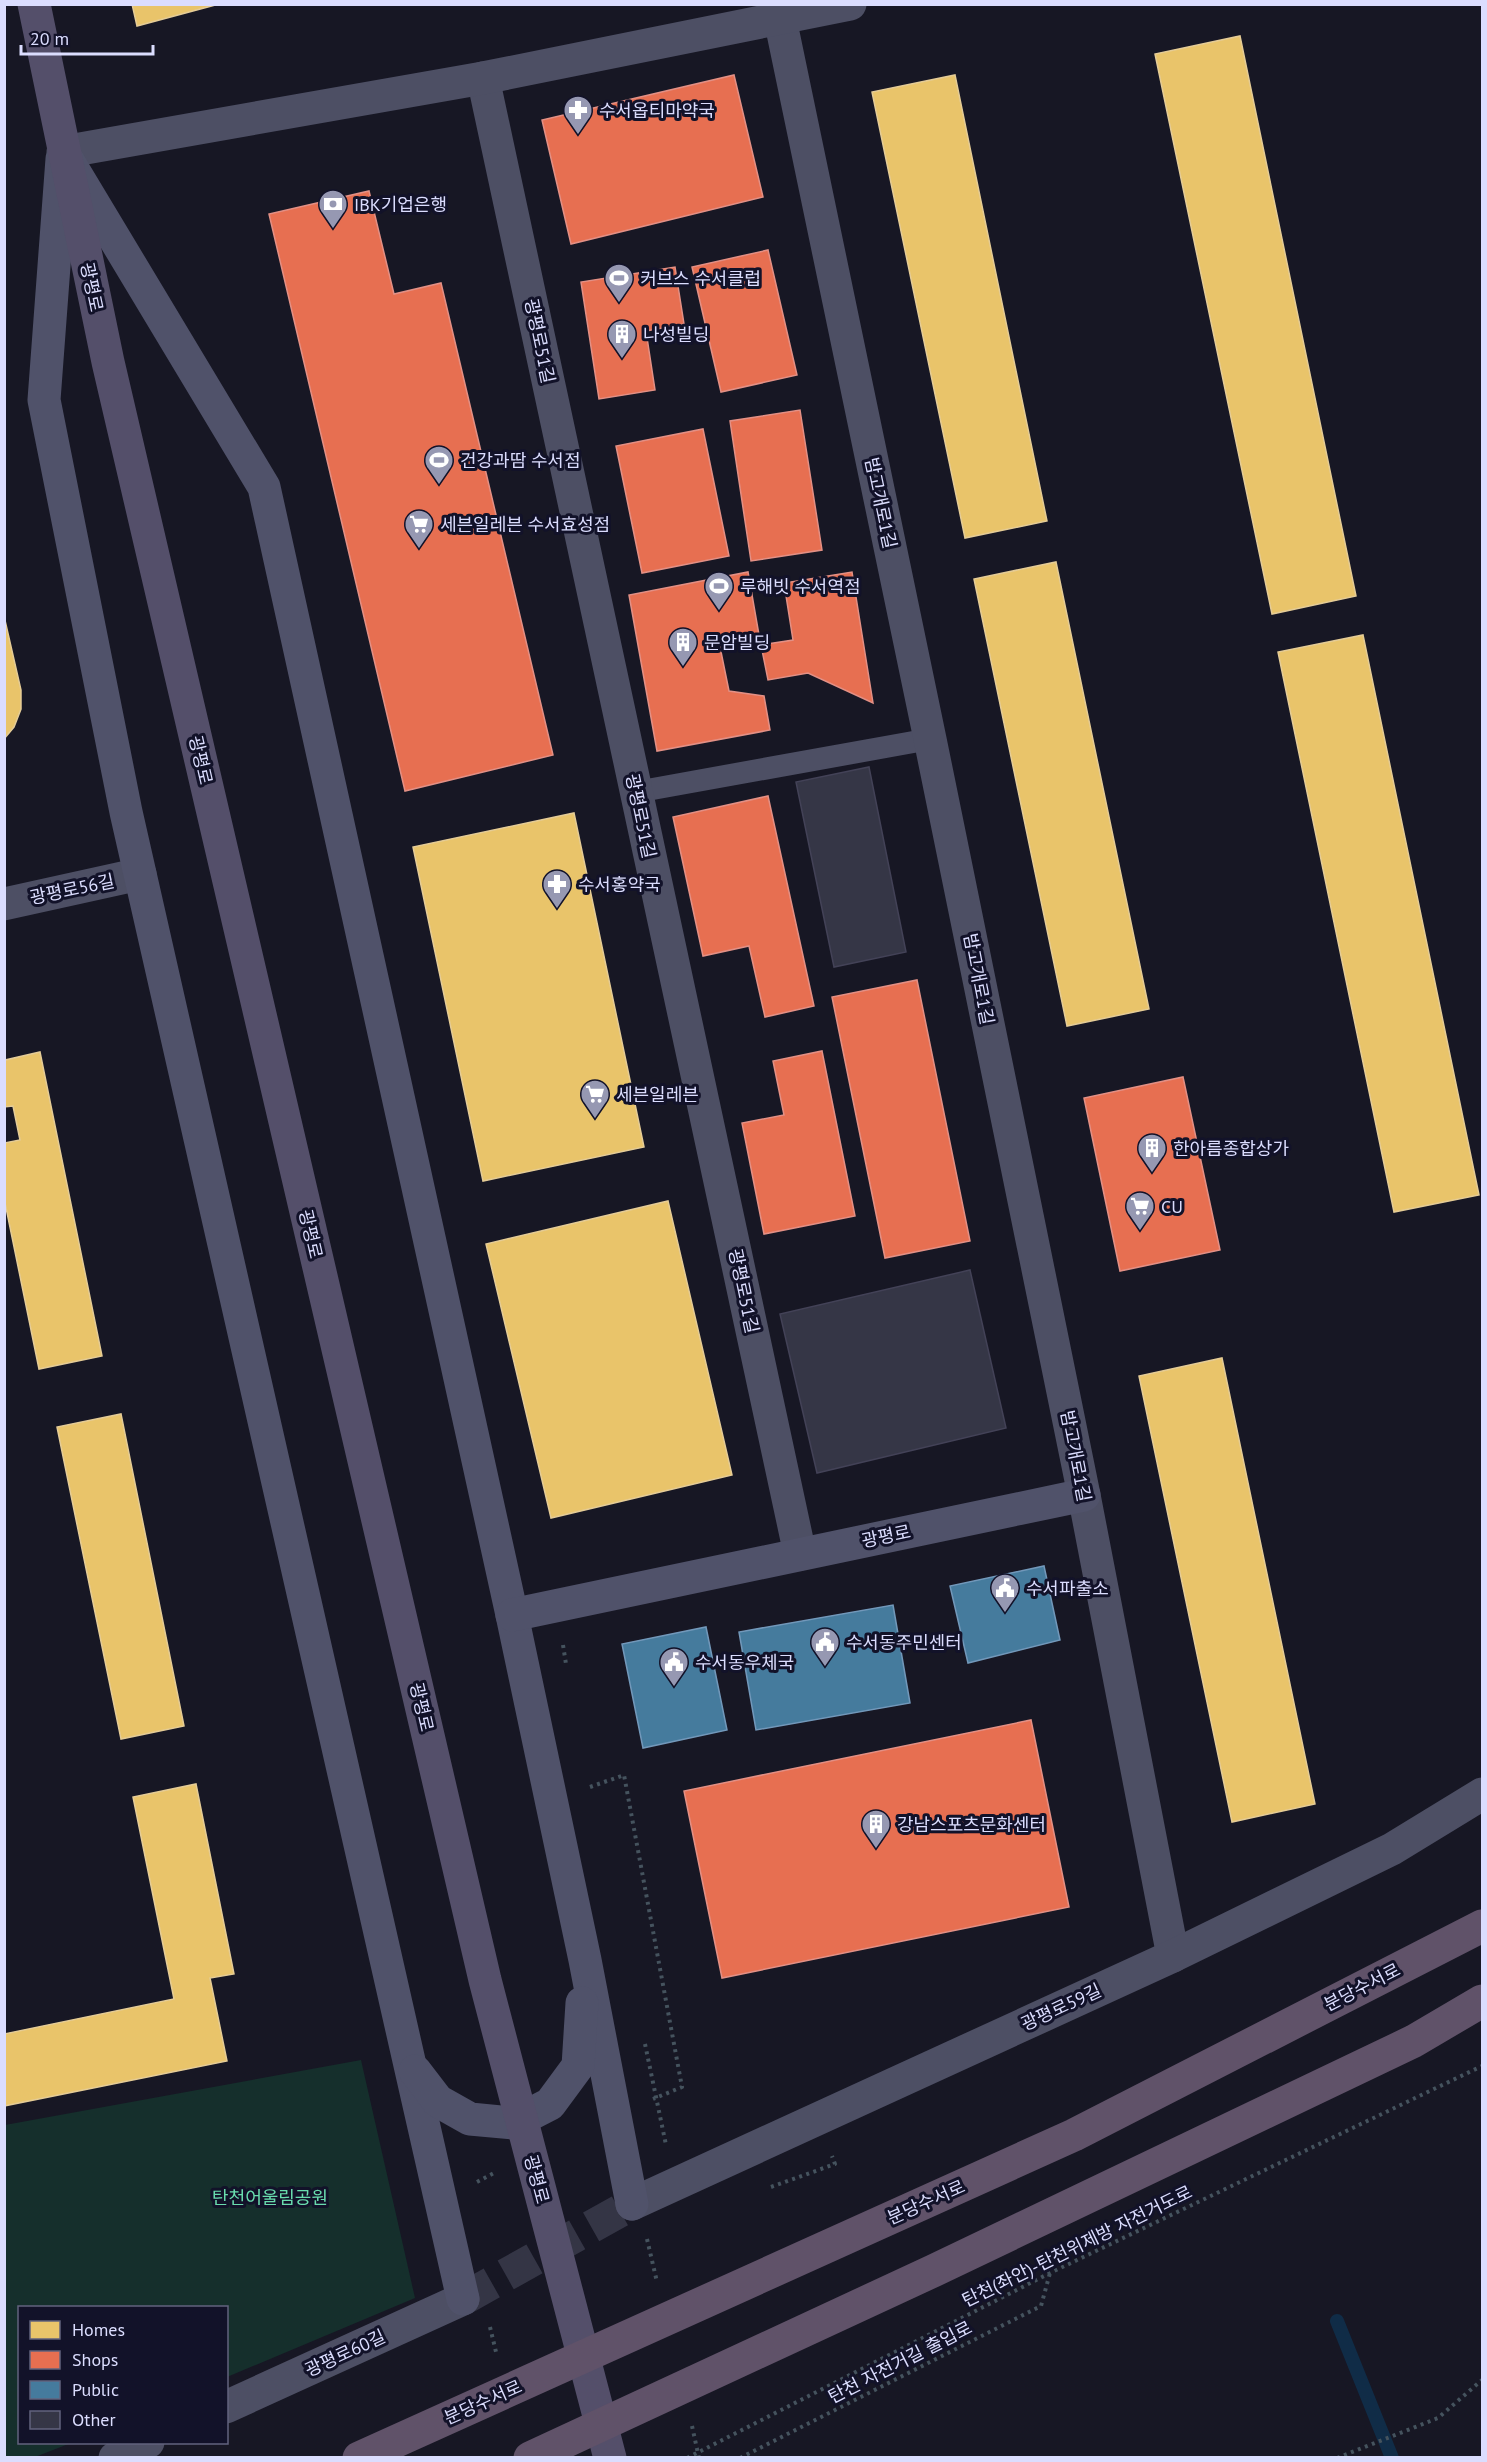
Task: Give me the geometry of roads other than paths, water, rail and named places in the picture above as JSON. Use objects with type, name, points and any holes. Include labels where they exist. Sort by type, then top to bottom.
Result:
[{"type":"highway","name":"분당수서로","points":[[359,2457],[1074,2135],[1482,1926]]},
{"type":"highway","points":[[530,2457],[933,2271],[1414,2041],[1482,2001]]},
{"type":"main road","name":"광평로","points":[[34,4],[108,362],[485,1980],[610,2457]]},
{"type":"main road","points":[[63,152],[44,399],[140,874],[463,2299]]},
{"type":"main road","points":[[63,152],[264,487],[512,1615],[585,1960],[632,2204]]},
{"type":"main road","name":"광평로","points":[[512,1615],[1084,1495]]},
{"type":"main road","points":[[412,2067],[438,2101],[470,2119],[513,2123],[550,2104],[578,2066],[585,1960]]},
{"type":"street","points":[[63,152],[483,78],[779,12],[850,4]]},
{"type":"street","name":"밤고개로1길","points":[[779,12],[1084,1495],[1173,1956]]},
{"type":"street","name":"광평로51길","points":[[483,78],[800,1554]]},
{"type":"street","name":"광평로56길","points":[[4,904],[140,874]]},
{"type":"street","name":"광평로59길","points":[[632,2204],[1173,1956],[1392,1849],[1482,1794]]},
{"type":"street","name":"광평로60길","points":[[228,2406],[463,2299]]},
{"type":"street","points":[[115,2457],[144,2444]]},
{"type":"lane","points":[[636,792],[930,739]]},
{"type":"waterway","points":[[1337,2321],[1392,2458]]},
{"type":"tunnel","points":[[463,2299],[632,2204]]},
{"type":"place","name":"수서옵티마약국","points":[[578,136]]},
{"type":"place","name":"IBK기업은행","points":[[333,230]]},
{"type":"place","name":"커브스 수서클럽","points":[[619,304]]},
{"type":"place","name":"나성빌딩","points":[[622,360]]},
{"type":"place","name":"건강과땀 수서점","points":[[439,486]]},
{"type":"place","name":"세븐일레븐 수서효성점","points":[[419,550]]},
{"type":"place","name":"루해빗 수서역점","points":[[719,612]]},
{"type":"place","name":"문암빌딩","points":[[683,668]]},
{"type":"place","name":"수서홍약국","points":[[557,910]]},
{"type":"place","name":"세븐일레븐","points":[[595,1120]]},
{"type":"place","name":"한아름종합상가","points":[[1152,1174]]},
{"type":"place","name":"CU","points":[[1140,1232]]},
{"type":"place","name":"수서파출소","points":[[1005,1614]]},
{"type":"place","name":"수서동주민센터","points":[[825,1668]]},
{"type":"place","name":"수서동우체국","points":[[674,1688]]},
{"type":"place","name":"강남스포츠문화센터","points":[[876,1850]]},
{"type":"park label","name":"탄천어울림공원","points":[[270,2197]]}]
